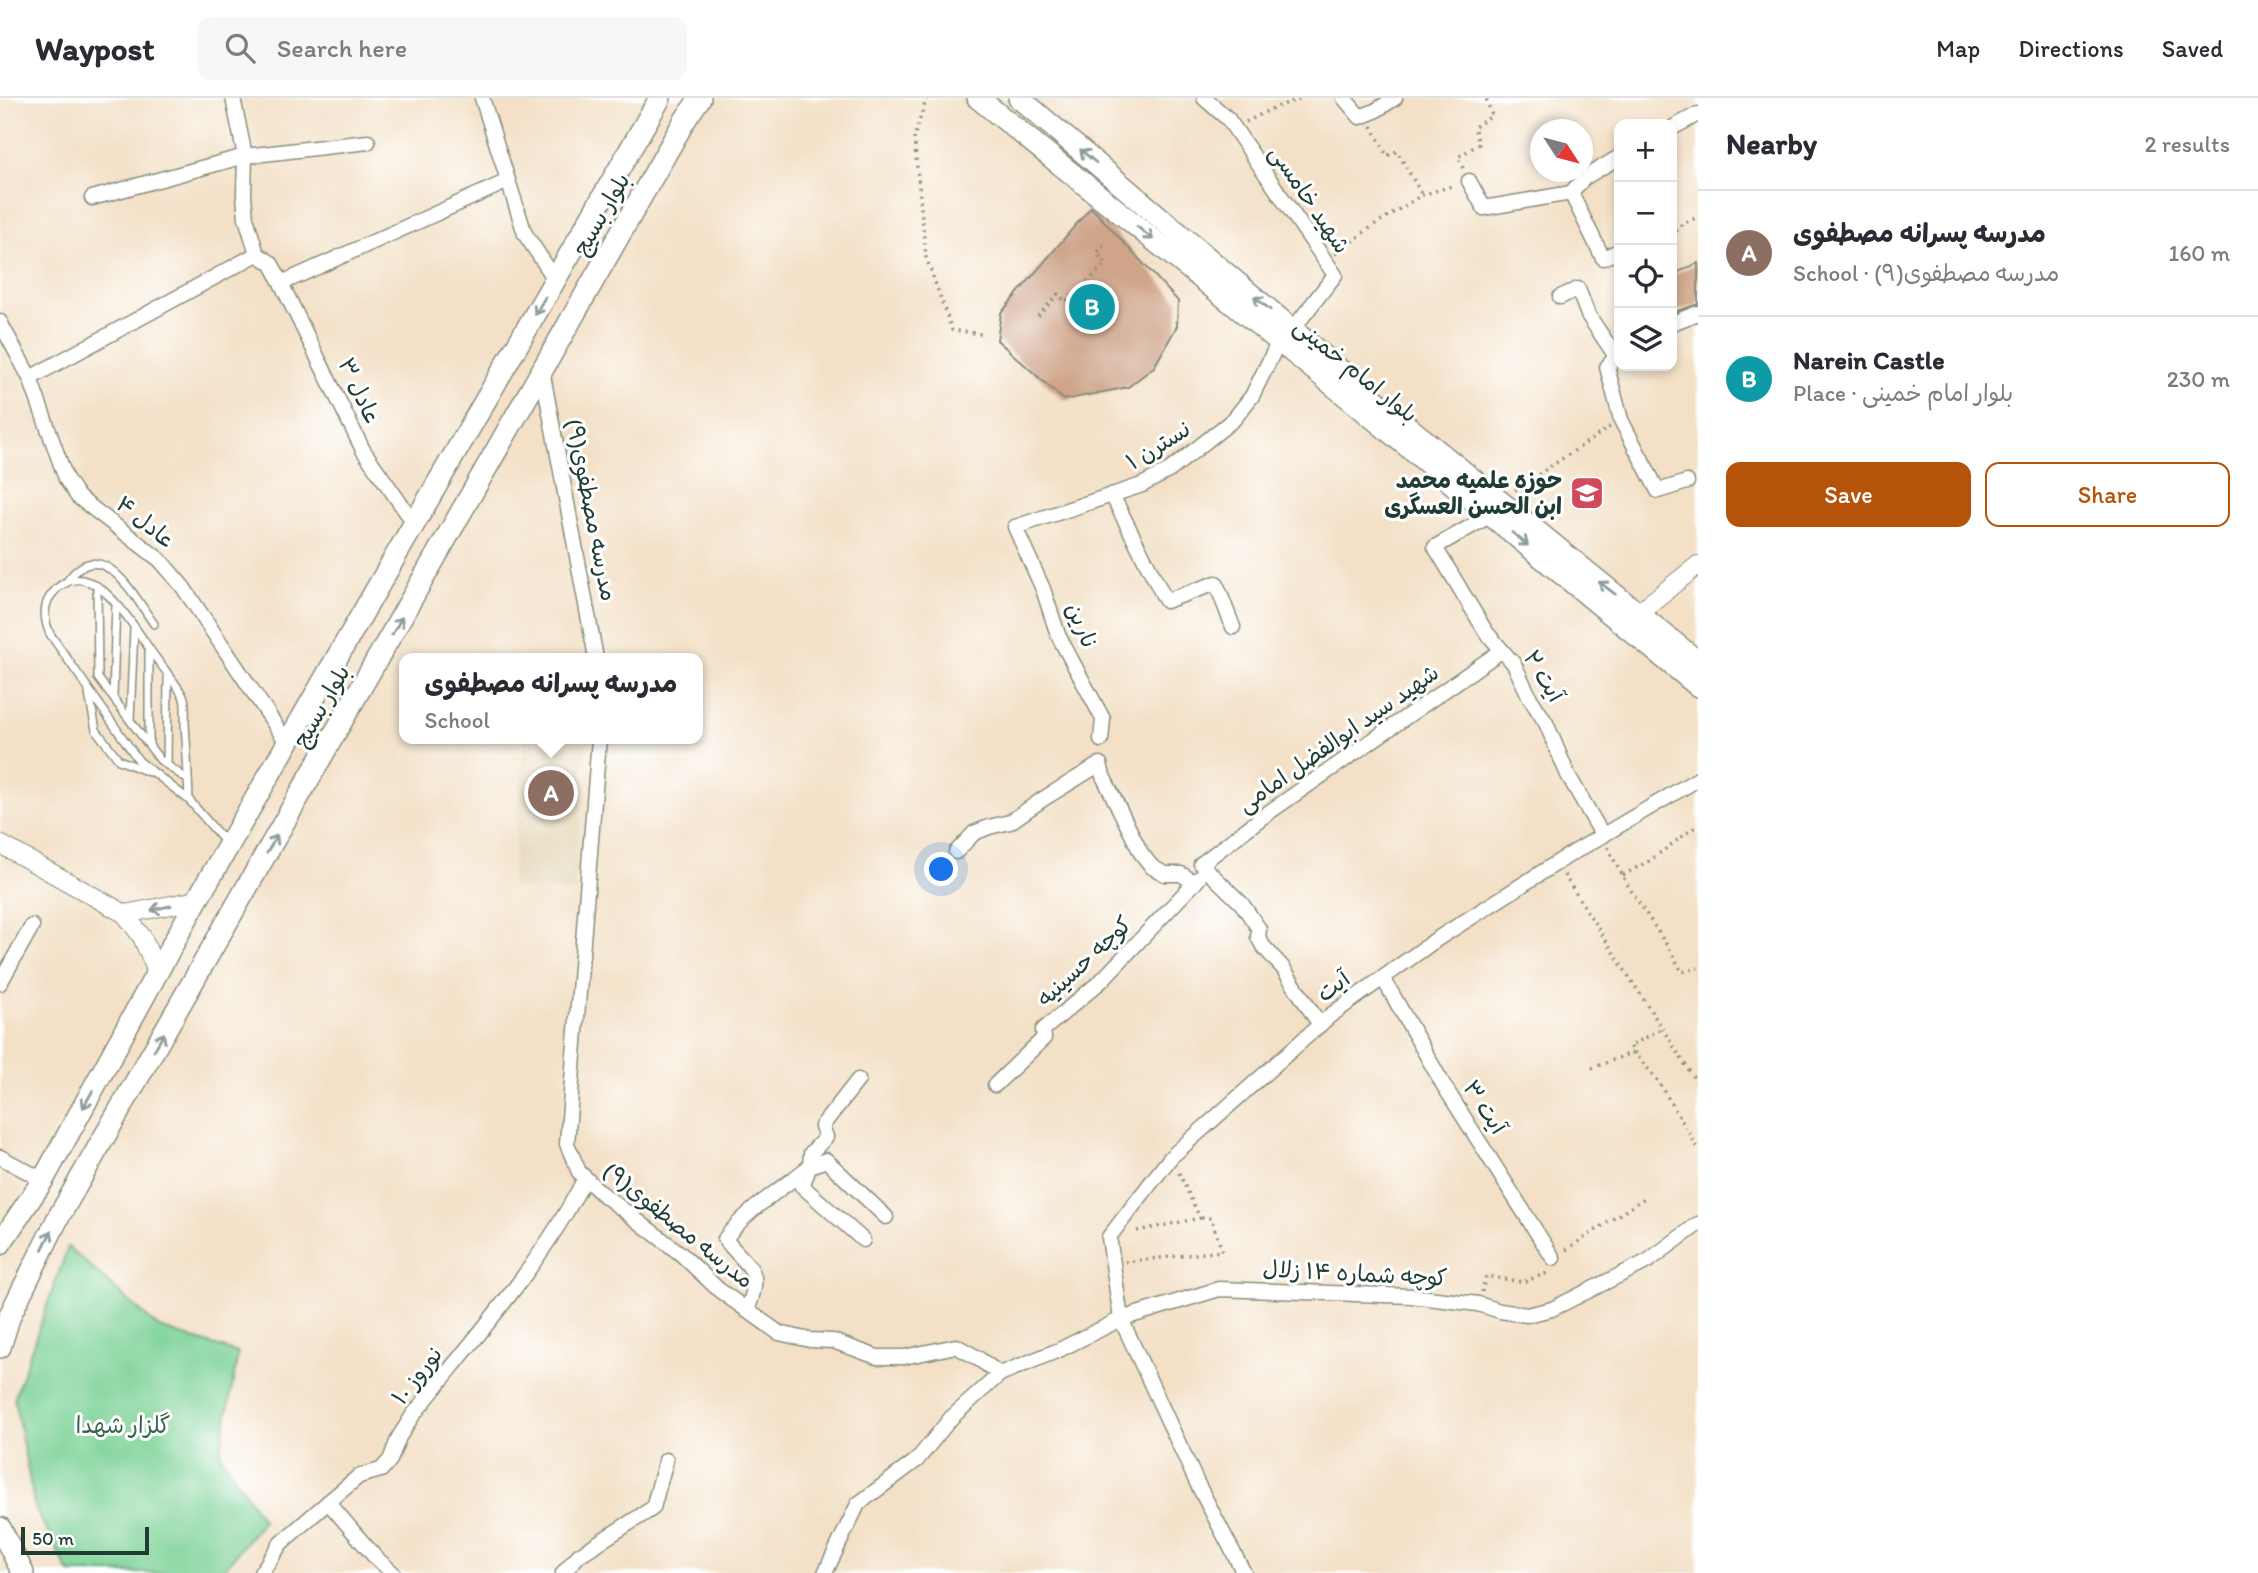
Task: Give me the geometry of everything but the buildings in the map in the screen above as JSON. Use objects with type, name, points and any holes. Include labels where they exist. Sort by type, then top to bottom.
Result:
[{"type":"main road","points":[[659,99],[672,98],[683,106],[685,120]]},
{"type":"main road","name":"بلوار بسیج","points":[[0,1347],[10,1315],[58,1218],[700,98]]},
{"type":"main road","name":"بلوار امام خمینی","points":[[978,98],[1286,335]]},
{"type":"main road","name":"بلوار امام خمینی","points":[[1019,98],[1286,335],[1632,619],[1698,662]]},
{"type":"main road","name":"بلوار بسیج","points":[[0,1244],[43,1180],[197,900],[659,99]]},
{"type":"main road","name":"بلوار امام خمینی","points":[[1632,619],[1698,686]]},
{"type":"main road","points":[[0,1289],[13,1290],[26,1283]]},
{"type":"main road","points":[[0,1528],[23,1573]]},
{"type":"street","points":[[30,378],[257,254],[246,218],[245,156],[233,98]]},
{"type":"street","points":[[482,98],[525,234],[555,279]]},
{"type":"street","points":[[1343,98],[1360,117],[1395,98]]},
{"type":"street","name":"شهید خامسی","points":[[1208,100],[1228,119],[1335,275],[1286,335]]},
{"type":"street","points":[[1677,125],[1698,114]]},
{"type":"street","points":[[92,198],[245,156],[368,142]]},
{"type":"street","points":[[1469,181],[1484,208],[1571,193],[1584,178],[1614,160]]},
{"type":"street","points":[[276,273],[282,283],[508,181]]},
{"type":"street","points":[[1571,193],[1603,258],[1614,253]]},
{"type":"street","name":"عادل ۳","points":[[257,254],[271,263],[363,450],[414,523]]},
{"type":"street","points":[[1560,297],[1578,289],[1588,315],[1614,350]]},
{"type":"street","points":[[1677,319],[1698,313]]},
{"type":"street","name":"عادل ۴","points":[[0,322],[30,378],[66,479],[78,497],[160,560],[183,587],[288,744]]},
{"type":"street","name":"نسترن ۱","points":[[1015,527],[1142,485],[1170,470],[1234,419],[1252,396],[1286,335]]},
{"type":"street","points":[[1614,358],[1607,367],[1621,420],[1658,491],[1687,482]]},
{"type":"street","name":"مدرسه مصطفوی(۹)","points":[[542,370],[595,653]]},
{"type":"street","points":[[1111,495],[1166,601],[1216,583],[1233,626]]},
{"type":"street","name":"آیت ۲","points":[[1495,508],[1435,547],[1486,632],[1514,664],[1530,698],[1546,723],[1568,775],[1603,836]]},
{"type":"street","name":"نارین","points":[[1015,527],[1043,589],[1058,635],[1103,719],[1101,740]]},
{"type":"street","points":[[1632,619],[1698,565]]},
{"type":"street","name":"شهید سید ابوالفضل امامی","points":[[1204,867],[1265,815],[1502,651]]},
{"type":"street","name":"مدرسه مصطفوی(۹)","points":[[599,744],[567,1144],[579,1172],[681,1254],[719,1290],[779,1333],[810,1340],[833,1341],[877,1357],[904,1357],[956,1346],[1000,1374]]},
{"type":"street","points":[[956,852],[974,833],[1010,822],[1100,764],[1103,776],[1141,853],[1152,867],[1166,874],[1181,874],[1195,883]]},
{"type":"street","name":"آیت","points":[[1244,1573],[1197,1483],[1121,1319],[1109,1237],[1171,1157],[1320,1025],[1437,939],[1556,863],[1698,779]]},
{"type":"street","points":[[0,844],[125,914],[142,937],[158,974]]},
{"type":"street","points":[[1204,867],[1242,904],[1259,929],[1258,937],[1283,968],[1320,1025]]},
{"type":"street","name":"کوچه حسینیه","points":[[995,1085],[1044,1038],[1044,1030],[1101,981],[1195,883],[1204,867]]},
{"type":"street","points":[[125,914],[197,900]]},
{"type":"street","points":[[0,983],[32,926]]},
{"type":"street","name":"آیت ۳","points":[[1383,978],[1444,1086],[1553,1258]]},
{"type":"street","points":[[858,1080],[822,1126],[826,1137],[811,1153],[810,1166],[802,1186],[863,1240]]},
{"type":"street","points":[[0,1157],[43,1180]]},
{"type":"street","points":[[747,1311],[756,1288],[756,1277],[725,1239],[732,1229],[810,1166],[826,1160],[886,1217]]},
{"type":"street","name":"نوروز ۱۰","points":[[261,1573],[281,1543],[359,1476],[381,1470],[390,1460],[399,1437],[413,1415],[523,1277],[566,1215],[585,1178]]},
{"type":"street","name":"کوچه شماره ۱۴ زلال","points":[[825,1573],[858,1504],[917,1460],[951,1418],[1000,1374],[1059,1350],[1121,1319],[1219,1289],[1411,1296],[1478,1304],[1500,1311],[1527,1314],[1552,1309],[1648,1261],[1698,1224]]},
{"type":"street","points":[[563,1573],[579,1555],[653,1508],[666,1460]]},
{"type":"street","points":[[328,1502],[375,1557],[393,1573]]},
{"type":"lane","points":[[66,583],[72,573],[91,564],[102,564],[120,576],[154,624]]},
{"type":"lane","points":[[189,800],[184,697],[110,594],[90,581],[66,583],[56,589],[48,599],[44,611],[50,634],[139,761],[189,800],[229,846]]},
{"type":"lane","points":[[97,586],[98,678],[160,760],[188,780]]},
{"type":"lane","points":[[113,698],[116,602]]},
{"type":"lane","points":[[130,720],[134,628]]},
{"type":"lane","points":[[149,649],[149,745]]},
{"type":"lane","points":[[167,765],[168,676]]},
{"type":"lane","points":[[88,690],[96,730],[119,760],[159,776]]},
{"type":"path","points":[[928,98],[914,137],[926,257],[952,330],[981,334]]},
{"type":"path","points":[[1234,128],[1270,109],[1302,98]]},
{"type":"path","points":[[1325,261],[1377,223],[1422,195],[1469,181],[1458,157],[1479,144],[1474,127],[1492,116],[1486,98]]},
{"type":"path","points":[[1366,114],[1387,156],[1397,151],[1422,195]]},
{"type":"path","points":[[1677,230],[1682,224],[1698,217]]},
{"type":"path","points":[[1038,316],[1058,294],[1066,302],[1106,264],[1097,253],[1105,244]]},
{"type":"path","points":[[1495,508],[1621,420]]},
{"type":"path","points":[[1623,875],[1649,861],[1698,825]]},
{"type":"path","points":[[1603,836],[1623,875],[1682,972],[1698,968]]},
{"type":"path","points":[[1556,863],[1697,1083],[1698,1089]]},
{"type":"path","points":[[1661,1029],[1630,1045],[1658,1081],[1698,1148]]},
{"type":"path","points":[[1592,1069],[1634,1052]]},
{"type":"path","points":[[1171,1157],[1200,1218]]},
{"type":"path","points":[[1113,1263],[1222,1251],[1211,1218],[1137,1231]]},
{"type":"shaded area","points":[[524,744],[587,744],[574,892],[511,887]]},
{"type":"green space","name":"گلزار شهدا","points":[[68,1247],[159,1328],[238,1353],[220,1454],[263,1521],[221,1573],[69,1573],[35,1508],[14,1398]]},
{"type":"place","name":"Narein Castle","points":[[1092,307]]},
{"type":"place","name":"حوزه علمیه محمد ابن الحسن العسگری","points":[[1587,493]]},
{"type":"place","name":"مدرسه پسرانه مصطفوی","points":[[551,793]]}]
